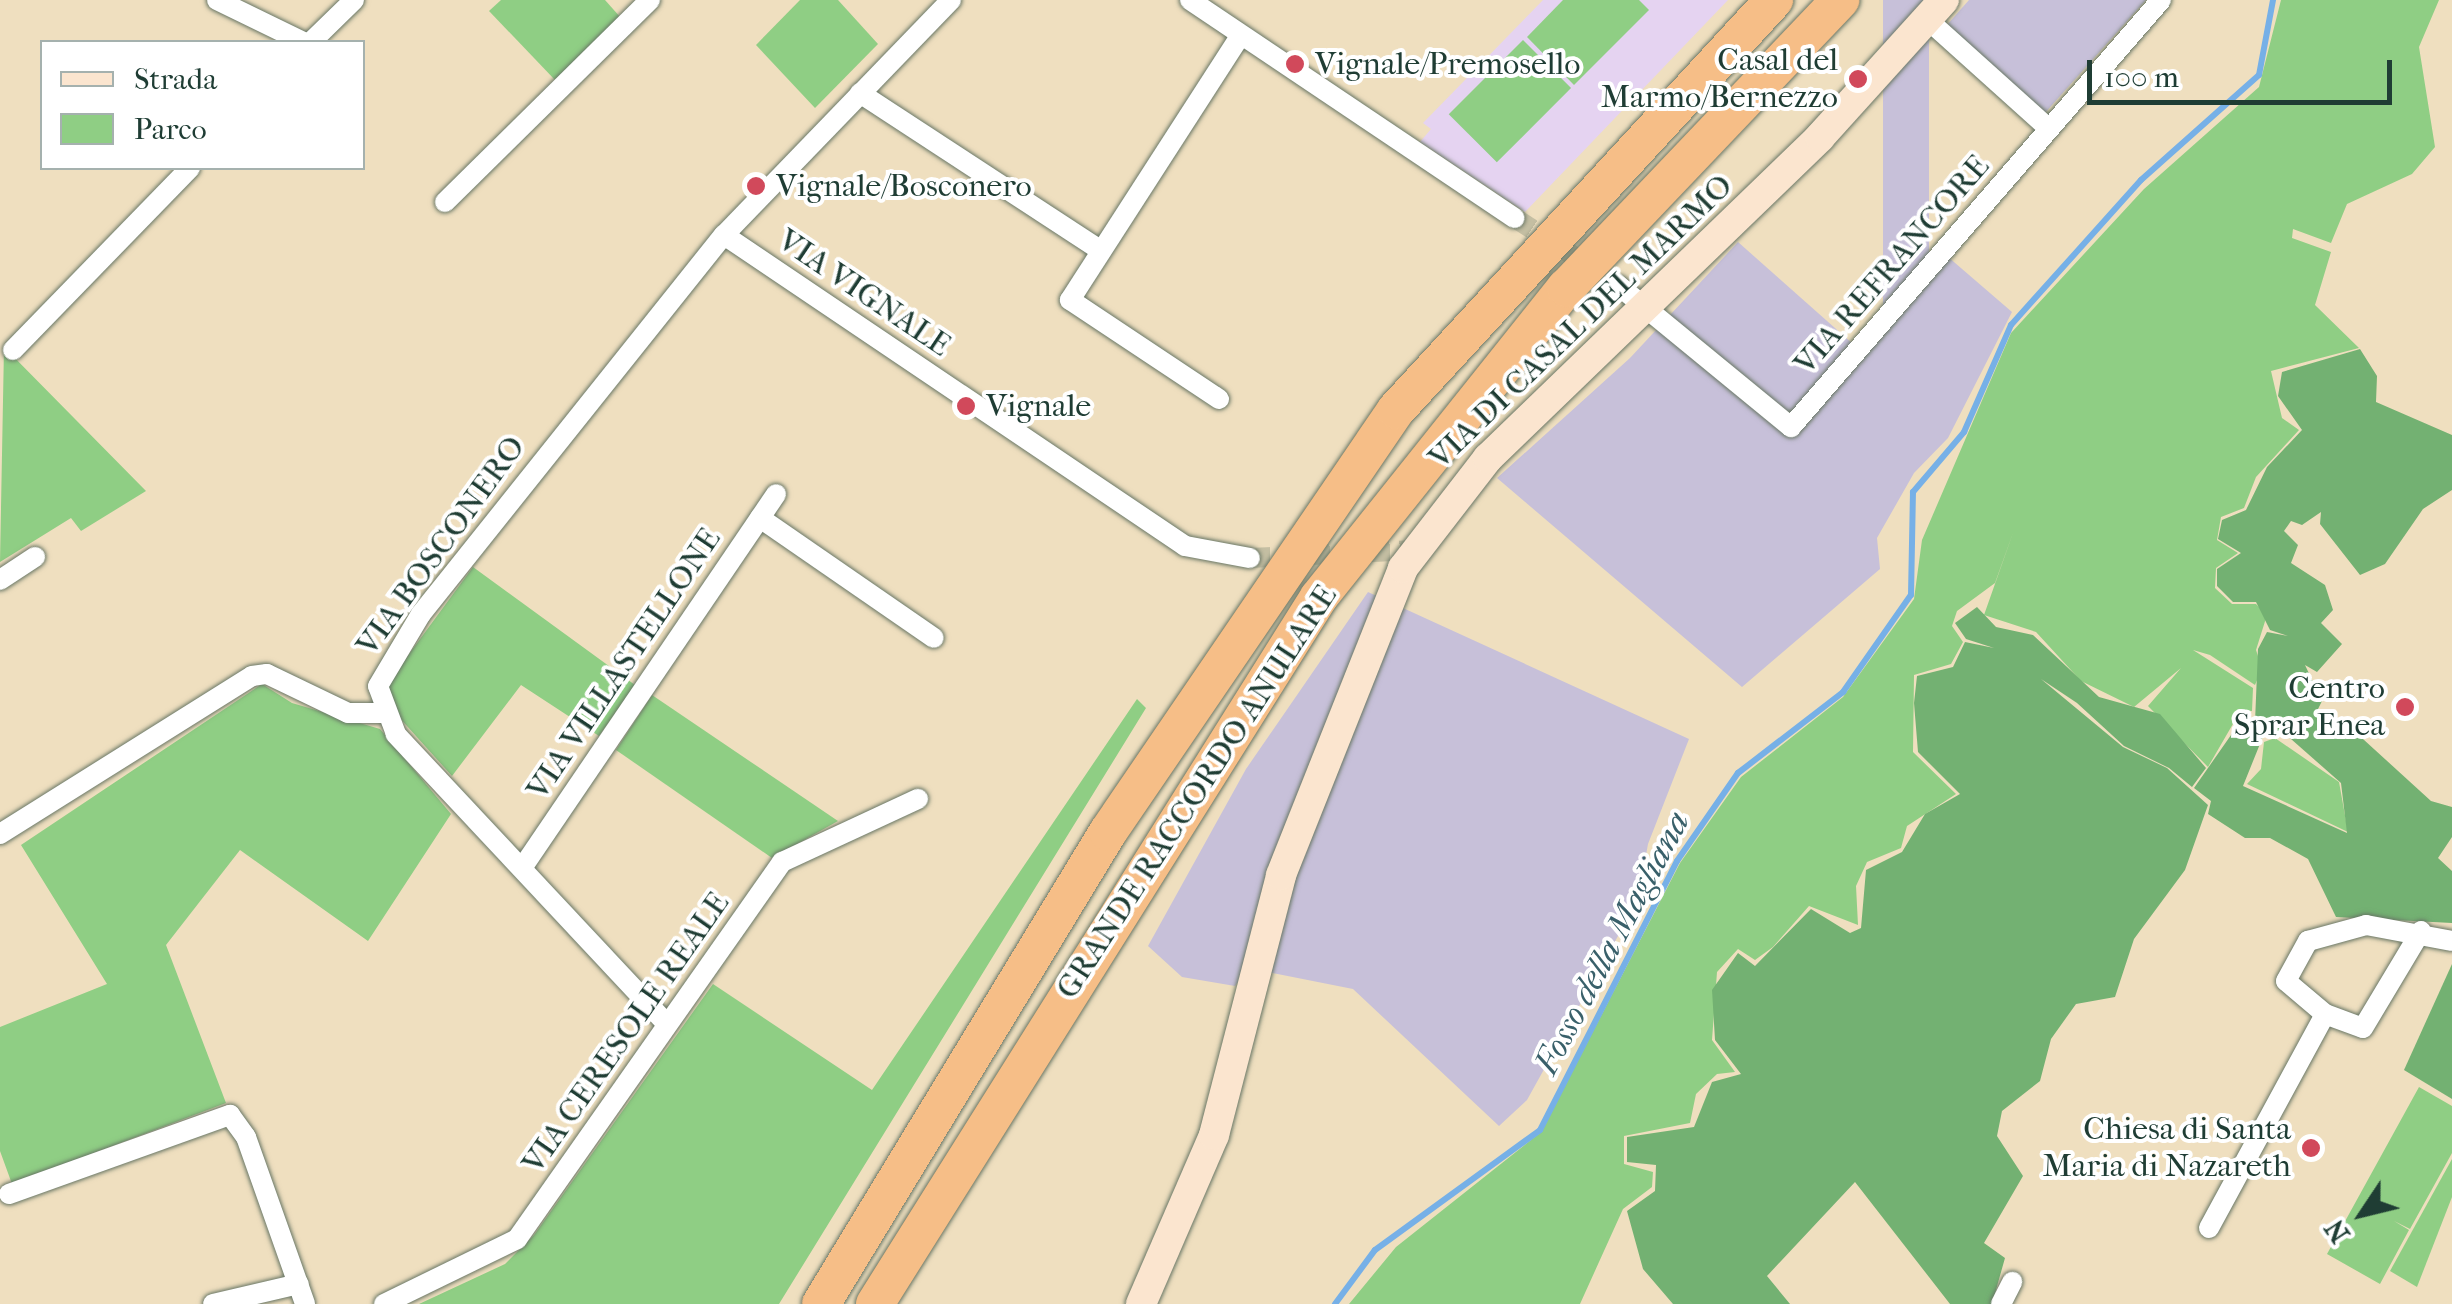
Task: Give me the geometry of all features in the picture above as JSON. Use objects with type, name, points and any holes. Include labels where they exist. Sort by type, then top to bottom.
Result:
[{"type":"highway","name":"GRANDE RACCORDO ANULARE","points":[[821,1304],[1108,832],[1396,410],[1774,0]]},
{"type":"highway","name":"GRANDE RACCORDO ANULARE","points":[[876,1304],[925,1230],[1127,891],[1318,597],[1566,288],[1840,0]]},
{"type":"highway","points":[[893,1304],[925,1230]]},
{"type":"main road","name":"VIA DI CASAL DEL MARMO","points":[[1141,1304],[1214,1135],[1281,875],[1390,590],[1450,498],[1649,305],[1936,10]]},
{"type":"street","points":[[217,0],[299,40]]},
{"type":"street","points":[[314,40],[354,0]]},
{"type":"street","points":[[445,202],[650,0]]},
{"type":"street","name":"VIA VIGNALE","points":[[951,0],[724,235],[1185,546],[1250,558]]},
{"type":"street","points":[[1190,0],[1515,218]]},
{"type":"street","name":"VIA REFRANCORE","points":[[1649,305],[1791,427],[2161,0]]},
{"type":"street","points":[[1936,10],[2049,130]]},
{"type":"street","points":[[1219,399],[1070,300],[1241,35]]},
{"type":"street","points":[[860,93],[1100,251]]},
{"type":"street","points":[[13,350],[188,170]]},
{"type":"street","name":"VIA BOSCONERO","points":[[384,714],[379,679],[394,652],[724,235]]},
{"type":"street","points":[[1618,285],[1649,305]]},
{"type":"street","name":"VIA VILLASTELLONE","points":[[522,868],[776,494]]},
{"type":"street","points":[[760,518],[934,638]]},
{"type":"street","points":[[0,580],[35,558]]},
{"type":"street","points":[[0,834],[252,676],[267,674],[348,713],[384,714],[666,1023]]},
{"type":"street","name":"VIA CERESOLE REALE","points":[[384,1304],[517,1239],[782,862],[918,799]]},
{"type":"street","points":[[2421,932],[2363,1028],[2325,1014],[2286,981],[2308,941],[2366,925],[2421,932],[2452,941]]},
{"type":"street","points":[[2209,1228],[2325,1014]]},
{"type":"street","points":[[9,1194],[230,1115],[302,1294],[213,1304]]},
{"type":"street","points":[[2001,1304],[2012,1282]]},
{"type":"shaded area","points":[[1543,0],[1728,0],[1525,212],[1420,142],[1431,129],[1423,123]]},
{"type":"shaded area","points":[[1883,0],[1929,0],[1929,378],[1883,378]]},
{"type":"shaded area","points":[[1969,0],[2146,0],[2044,114],[1946,26]]},
{"type":"shaded area","points":[[1738,242],[1862,352],[1947,256],[2012,312],[1948,438],[1914,473],[1877,538],[1880,569],[1742,687],[1497,478],[1630,358]]},
{"type":"shaded area","points":[[1368,592],[1689,739],[1648,844],[1638,900],[1527,1100],[1499,1126],[1353,989],[1248,968],[1235,986],[1182,977],[1148,946],[1246,769]]},
{"type":"green space","points":[[501,0],[605,0],[621,18],[555,80],[489,11]]},
{"type":"green space","points":[[800,0],[838,0],[878,44],[815,108],[756,45]]},
{"type":"green space","points":[[1563,0],[1639,0],[1649,10],[1574,85],[1527,37]]},
{"type":"green space","points":[[2281,0],[2439,0],[2419,47],[2435,147],[2412,174],[2347,204],[2331,243],[2293,229],[2292,238],[2331,252],[2315,305],[2359,348],[2271,371],[2282,418],[2299,430],[2256,477],[2244,508],[2221,517],[2217,540],[2238,553],[2216,568],[2215,588],[2232,604],[2256,604],[2267,615],[2256,650],[2262,668],[2255,685],[2210,655],[2193,650],[2253,688],[2252,711],[2241,710],[2208,767],[2148,706],[2181,668],[2134,707],[2081,681],[2036,632],[1984,615],[2014,530],[1995,583],[1957,611],[1952,626],[1963,642],[1951,664],[1914,675],[1913,752],[1956,794],[1907,826],[1901,848],[1867,862],[1856,886],[1858,925],[1809,906],[1773,947],[1755,960],[1738,949],[1717,972],[1712,1040],[1735,1072],[1717,1074],[1696,1094],[1690,1123],[1624,1136],[1624,1164],[1653,1172],[1652,1187],[1623,1209],[1580,1304],[1349,1304],[1396,1247],[1541,1132],[1680,863],[1741,777],[1843,697],[1914,599],[1922,540],[2011,333],[2144,189],[2259,87]]},
{"type":"green space","points":[[1523,40],[1571,88],[1497,162],[1449,114]]},
{"type":"green space","points":[[4,347],[146,491],[81,531],[71,518],[0,562]]},
{"type":"green space","points":[[2360,349],[2377,376],[2376,402],[2452,435],[2452,490],[2423,509],[2385,564],[2360,575],[2320,524],[2321,512],[2302,525],[2291,521],[2284,531],[2298,545],[2291,563],[2325,585],[2333,610],[2321,623],[2342,644],[2317,672],[2305,665],[2322,701],[2316,713],[2339,737],[2352,729],[2431,801],[2452,807],[2452,837],[2438,858],[2452,871],[2452,923],[2336,917],[2308,859],[2270,838],[2245,838],[2208,814],[2211,801],[2194,788],[2245,715],[2264,734],[2243,786],[2347,833],[2341,783],[2291,739],[2255,722],[2258,649],[2267,632],[2288,636],[2270,630],[2256,602],[2233,602],[2217,586],[2217,569],[2241,553],[2218,539],[2222,520],[2246,510],[2267,467],[2302,430],[2278,396],[2282,372]]},
{"type":"green space","points":[[473,567],[635,685],[599,736],[521,685],[452,776],[398,716],[387,684]]},
{"type":"green space","points":[[1977,607],[1996,627],[2033,635],[2099,697],[2160,714],[2206,768],[2192,787],[2169,768],[2124,746],[2077,703],[2041,679],[2123,747],[2167,768],[2208,805],[2185,870],[2134,939],[2115,997],[2076,1004],[2051,1039],[2040,1081],[2002,1111],[1997,1136],[2023,1176],[1984,1243],[2005,1258],[1992,1304],[1950,1304],[1855,1182],[1767,1276],[1790,1304],[1673,1304],[1643,1269],[1627,1211],[1655,1191],[1656,1165],[1627,1162],[1627,1137],[1694,1127],[1712,1082],[1741,1074],[1715,1040],[1712,990],[1738,953],[1755,966],[1811,909],[1850,933],[1861,928],[1866,870],[1902,852],[1925,814],[1960,794],[1918,752],[1914,703],[1917,676],[1953,667],[1965,642],[1994,648],[1966,639],[1955,623]]},
{"type":"green space","points":[[262,684],[292,703],[380,729],[451,814],[368,941],[240,850],[166,945],[226,1103],[12,1184],[0,1151],[0,1027],[107,984],[21,845]]},
{"type":"green space","points":[[652,695],[838,821],[772,858],[616,750]]},
{"type":"green space","points":[[1137,699],[1146,708],[779,1304],[419,1304],[505,1264],[534,1235],[713,984],[872,1090]]},
{"type":"green space","points":[[2275,738],[2339,782],[2348,832],[2247,784],[2261,769],[2264,742]]},
{"type":"green space","points":[[2452,964],[2452,1099],[2404,1070]]},
{"type":"green space","points":[[2419,1087],[2452,1106],[2452,1153],[2410,1229],[2394,1221],[2409,1230],[2380,1284],[2327,1254]]},
{"type":"green space","points":[[2452,1159],[2452,1197],[2417,1287],[2390,1271]]},
{"type":"waterway","name":"Fosso della Magliana","points":[[1335,1304],[1375,1250],[1540,1130],[1677,861],[1738,773],[1843,692],[1911,595],[1913,492],[1964,432],[2011,325],[2141,180],[2259,75],[2273,0]]},
{"type":"tunnel","points":[[1515,218],[1618,285]]},
{"type":"tunnel","points":[[1250,558],[1415,550]]},
{"type":"place","name":"Vignale/Premosello","points":[[1295,64]]},
{"type":"place","name":"Casal del Marmo/Bernezzo","points":[[1858,79]]},
{"type":"place","name":"Vignale/Bosconero","points":[[756,186]]},
{"type":"place","name":"Vignale","points":[[966,406]]},
{"type":"place","name":"Centro Sprar Enea","points":[[2405,707]]},
{"type":"place","name":"Chiesa di Santa Maria di Nazareth","points":[[2311,1148]]}]
